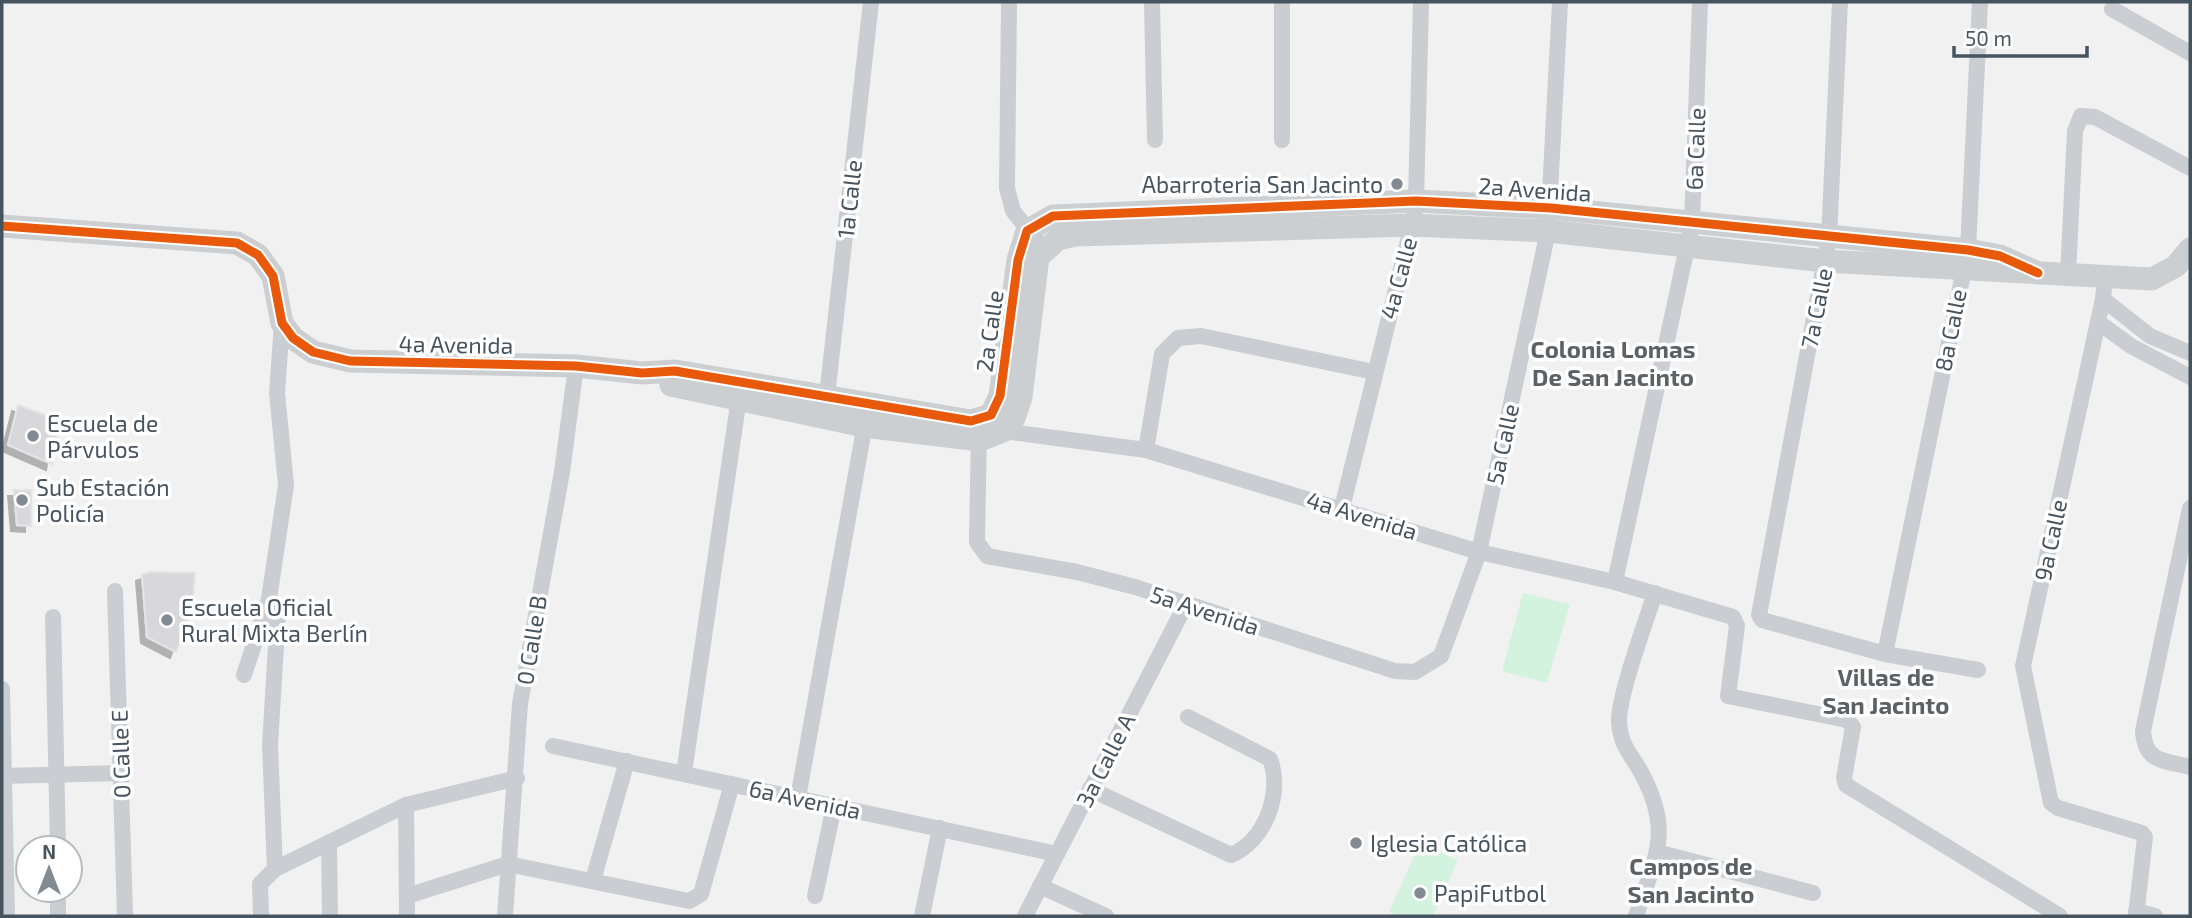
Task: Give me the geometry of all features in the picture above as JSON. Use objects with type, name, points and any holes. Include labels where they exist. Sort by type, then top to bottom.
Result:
[{"type":"street","name":"1a Calle","points":[[827,396],[871,2]]},
{"type":"street","points":[[1009,2],[1007,188],[1013,211],[1044,249]]},
{"type":"street","points":[[1152,2],[1155,140]]},
{"type":"street","points":[[1282,2],[1282,140]]},
{"type":"street","name":"4a Calle","points":[[1342,508],[1416,201],[1421,2]]},
{"type":"street","name":"5a Calle","points":[[1427,666],[1441,656],[1479,552],[1548,231],[1560,2]]},
{"type":"street","name":"6a Calle","points":[[1615,582],[1689,247],[1700,2]]},
{"type":"street","name":"7a Calle","points":[[1840,2],[1829,237],[1758,609],[1762,620],[1885,654]]},
{"type":"street","name":"8a Calle","points":[[1885,654],[1965,260],[1980,2]]},
{"type":"street","points":[[2112,9],[2190,53]]},
{"type":"street","points":[[2068,275],[2075,131],[2081,116],[2095,117],[2190,168]]},
{"type":"street","name":"2a Avenida","points":[[1027,231],[1053,216],[1085,212],[1416,201],[1551,208],[1829,237],[1965,260]]},
{"type":"street","name":"2a Avenida","points":[[1044,249],[1058,239],[1075,235],[1412,225],[1548,231],[1825,261],[1965,260],[2000,256],[2038,273],[2068,275],[2104,288],[2152,279],[2176,266],[2190,249]]},
{"type":"street","points":[[2,226],[237,243],[258,255],[273,276],[282,323],[277,393],[286,485],[269,599],[244,675]]},
{"type":"street","name":"2a Calle","points":[[982,551],[977,542],[985,426],[1000,396],[1018,260],[1027,231]]},
{"type":"street","name":"2a Calle","points":[[985,426],[1014,418],[1021,397],[1038,257],[1044,249]]},
{"type":"street","points":[[2104,288],[2150,336],[2190,353]]},
{"type":"street","name":"9a Calle","points":[[2104,288],[2023,666],[2051,803],[2058,808],[2142,832],[2145,837],[2136,914]]},
{"type":"street","points":[[2098,321],[2131,346],[2190,377]]},
{"type":"street","name":"4a Avenida","points":[[282,323],[293,338],[313,352],[350,361],[576,366],[642,373],[675,371],[740,391],[866,415],[985,426],[1146,450],[1479,552],[1615,582],[1736,620],[1728,696],[1847,720],[1853,727],[1844,778],[1846,785],[2060,916]]},
{"type":"street","points":[[1146,450],[1162,354],[1178,338],[1201,336],[1374,372]]},
{"type":"street","name":"0 Calle B","points":[[505,916],[517,778],[520,705],[562,472],[576,366]]},
{"type":"street","name":"4a Avenida","points":[[740,391],[827,396],[866,415]]},
{"type":"street","points":[[684,773],[740,391]]},
{"type":"street","points":[[798,798],[866,415]]},
{"type":"street","points":[[2190,508],[2143,731],[2144,746],[2154,758],[2190,768]]},
{"type":"street","name":"5a Avenida","points":[[982,551],[999,560],[1077,572],[1395,671],[1415,672],[1427,666]]},
{"type":"street","name":"0 Calle E","points":[[115,591],[125,916]]},
{"type":"street","points":[[1636,916],[1657,852],[1660,823],[1657,804],[1640,770],[1623,747],[1619,719],[1655,593]]},
{"type":"street","points":[[261,916],[269,875],[270,745],[278,613],[269,599]]},
{"type":"street","name":"3a Calle A","points":[[1025,916],[1185,604]]},
{"type":"street","points":[[53,617],[58,834]]},
{"type":"street","points":[[1885,654],[1978,670]]},
{"type":"street","points":[[2,689],[7,916]]},
{"type":"street","points":[[1090,789],[1231,855],[1245,849],[1258,835],[1274,794],[1275,772],[1270,759],[1188,717]]},
{"type":"street","name":"6a Avenida","points":[[553,746],[1057,854]]},
{"type":"street","points":[[593,880],[627,761]]},
{"type":"street","points":[[3,776],[121,773]]},
{"type":"street","points":[[269,875],[406,805],[517,778]]},
{"type":"street","points":[[407,896],[508,864],[689,901],[696,899],[701,894],[732,784]]},
{"type":"street","points":[[406,805],[407,916]]},
{"type":"street","points":[[815,896],[834,806]]},
{"type":"street","points":[[922,916],[940,828]]},
{"type":"street","points":[[329,842],[330,916]]},
{"type":"street","points":[[1657,852],[1813,893]]},
{"type":"street","points":[[1040,886],[1106,916]]},
{"type":"street","points":[[2136,914],[2155,916]]},
{"type":"green space","points":[[1523,593],[1570,604],[1547,683],[1502,671]]},
{"type":"green space","name":"PapiFutbol","points":[[1420,843],[1458,860],[1433,916],[1398,916],[1389,912]]},
{"type":"building","name":"Escuela de Párvulos","points":[[18,405],[60,421],[52,464],[8,445]]},
{"type":"building","name":"Sub Estación Policía","points":[[14,490],[31,490],[31,526],[17,525]]},
{"type":"building","name":"Escuela Oficial Rural Mixta Berlín","points":[[150,572],[195,573],[192,610],[176,652],[147,637],[142,575]]},
{"type":"cycle path","points":[[2,226],[237,243],[258,255],[273,276],[282,323],[293,338],[313,352],[350,361],[576,366],[642,373],[675,371],[971,421],[991,415],[1000,396],[1018,260],[1027,231],[1053,216],[1416,201],[1551,208],[1968,250],[2000,256],[2038,273]]},
{"type":"place","name":"Abarroteria San Jacinto","points":[[1397,184]]},
{"type":"place","name":"Escuela de Párvulos","points":[[33,436]]},
{"type":"place","name":"Sub Estación Policía","points":[[22,500]]},
{"type":"place","name":"Escuela Oficial Rural Mixta Berlín","points":[[167,620]]},
{"type":"place","name":"Iglesia Católica","points":[[1356,843]]},
{"type":"place","name":"PapiFutbol","points":[[1420,893]]},
{"type":"district","name":"Colonia Lomas De San Jacinto","points":[[1613,362]]},
{"type":"district","name":"Villas de San Jacinto","points":[[1886,690]]},
{"type":"district","name":"Campos de San Jacinto","points":[[1691,879]]}]
